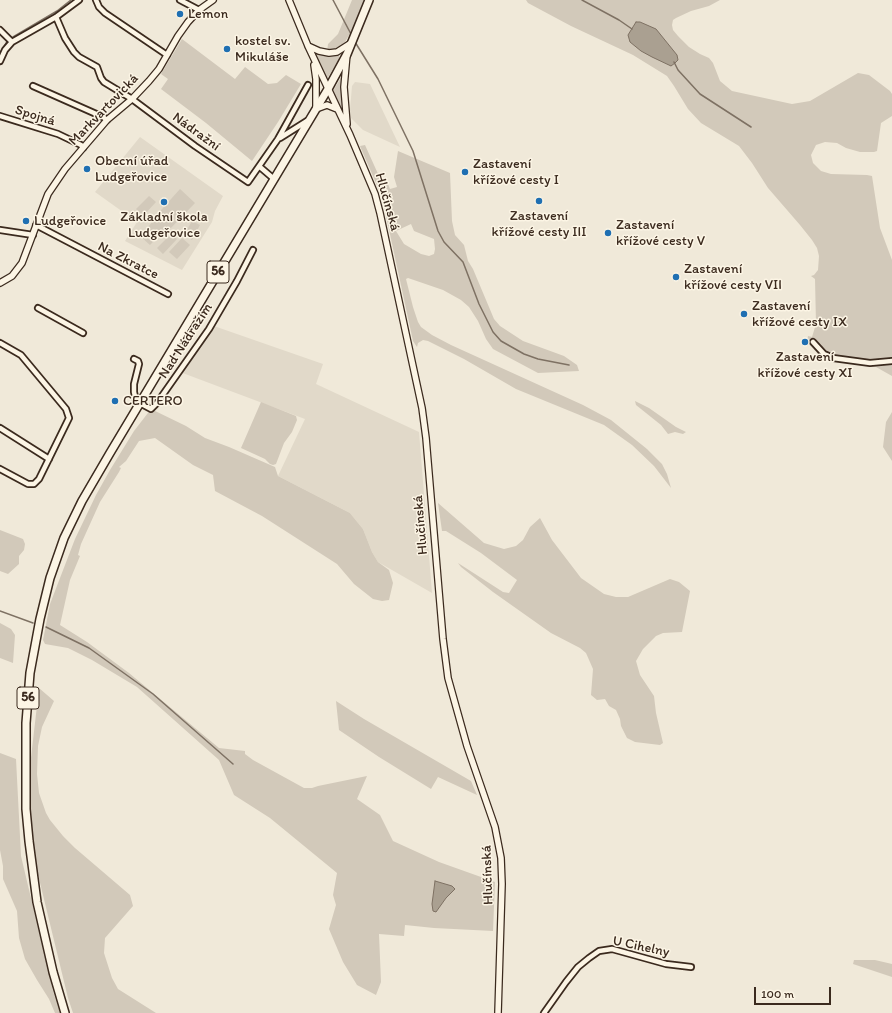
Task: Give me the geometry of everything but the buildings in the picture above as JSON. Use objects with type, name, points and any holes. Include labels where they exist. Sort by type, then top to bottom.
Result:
[{"type":"main road","name":"56","points":[[65,1013],[52,972],[37,902],[29,841],[25,776],[26,723],[30,673],[44,600],[50,578],[64,538],[82,501],[139,403],[328,89],[347,54],[369,0]]},
{"type":"street","points":[[0,61],[5,50],[12,42],[56,17],[79,0]]},
{"type":"street","points":[[96,0],[99,7],[105,12],[167,55]]},
{"type":"street","points":[[180,0],[199,10]]},
{"type":"street","name":"Markvartovická","points":[[0,283],[12,276],[22,263],[48,194],[65,169],[107,120],[132,99],[150,81],[188,22],[199,10],[213,0]]},
{"type":"street","name":"Hlučínská","points":[[290,0],[308,46],[348,130],[369,179],[380,213],[422,408],[426,438],[443,639],[448,678],[467,746],[495,827],[500,847],[502,884],[498,1013]]},
{"type":"street","name":"Nádražní","points":[[56,17],[65,38],[74,52],[79,57],[97,67],[104,82],[132,99],[248,182],[260,167]]},
{"type":"street","points":[[0,30],[12,42]]},
{"type":"street","points":[[308,46],[319,51],[329,53],[337,52],[352,43]]},
{"type":"street","name":"Hlučínská","points":[[308,46],[316,74],[316,109]]},
{"type":"street","points":[[347,54],[344,88],[348,130]]},
{"type":"street","points":[[274,179],[260,167],[278,139],[308,85]]},
{"type":"street","points":[[33,86],[107,120]]},
{"type":"street","points":[[316,109],[328,105],[338,110]]},
{"type":"street","name":"Spojná","points":[[0,116],[58,134],[81,145],[83,148]]},
{"type":"street","points":[[278,139],[309,120]]},
{"type":"street","name":"Na Zkratce","points":[[36,225],[168,294]]},
{"type":"street","points":[[0,230],[33,235]]},
{"type":"street","name":"Nad Nádražím","points":[[139,403],[151,409],[157,403],[209,329],[253,250]]},
{"type":"street","points":[[41,309],[83,333]]},
{"type":"street","points":[[813,342],[824,354],[833,358],[870,363],[892,361]]},
{"type":"street","points":[[0,343],[21,355],[66,409],[69,418],[39,479],[34,484],[28,484],[0,470]]},
{"type":"street","points":[[134,359],[138,360],[139,364],[134,392],[136,401],[139,403]]},
{"type":"street","points":[[0,428],[48,459]]},
{"type":"street","name":"U Cihelny","points":[[544,1013],[578,968],[599,951],[612,949],[666,964],[691,967]]},
{"type":"shaded area","points":[[352,0],[365,0],[345,42],[337,49],[327,52],[328,44],[338,34]]},
{"type":"shaded area","points":[[526,0],[720,0],[709,6],[691,11],[676,18],[673,20],[672,25],[673,30],[689,47],[709,58],[713,63],[720,81],[732,91],[792,104],[810,101],[858,73],[869,75],[890,91],[892,94],[892,116],[881,123],[877,151],[860,152],[846,148],[837,143],[825,142],[816,145],[811,155],[813,163],[821,171],[831,174],[872,176],[880,228],[892,260],[892,376],[876,367],[835,361],[818,354],[807,342],[808,336],[812,337],[816,324],[815,279],[811,276],[818,270],[819,256],[817,248],[800,225],[768,188],[739,146],[701,123],[688,109],[667,76],[633,55],[571,26],[528,3]]},
{"type":"shaded area","points":[[636,22],[640,22],[656,29],[677,55],[678,60],[671,66],[641,51],[630,42],[628,35]]},
{"type":"shaded area","points":[[182,39],[235,79],[245,67],[268,84],[277,83],[286,75],[301,84],[252,161],[206,123],[161,89],[168,79],[161,74]]},
{"type":"shaded area","points":[[318,54],[336,54],[339,56],[339,59],[327,79],[317,59],[316,56]]},
{"type":"shaded area","points":[[343,74],[343,106],[341,107],[333,91]]},
{"type":"shaded area","points":[[355,82],[370,84],[400,147],[363,130],[351,118],[350,110],[352,86]]},
{"type":"shaded area","name":"Základní škola Ludgeřovice","points":[[140,137],[223,196],[215,211],[212,222],[182,270],[125,241],[137,222],[95,192]]},
{"type":"shaded area","points":[[365,145],[383,185],[388,184],[390,189],[397,187],[394,177],[398,151],[450,173],[452,221],[455,235],[464,245],[468,261],[473,269],[494,319],[500,326],[523,341],[564,356],[577,365],[579,371],[538,373],[493,349],[469,307],[461,300],[443,290],[408,278],[406,279],[413,307],[421,327],[432,335],[451,345],[583,405],[611,420],[647,449],[662,464],[671,488],[654,466],[632,445],[604,425],[516,389],[464,359],[428,341],[423,340],[418,343],[417,347],[413,341],[382,197],[360,146]],"holes":[[[411,224],[414,231],[434,239],[434,254],[429,256],[421,254],[404,244],[396,231]]]},
{"type":"shaded area","points":[[180,189],[195,203],[168,231],[164,228],[165,229],[150,245],[140,236]]},
{"type":"shaded area","points":[[149,196],[156,202],[143,216],[136,209]]},
{"type":"shaded area","points":[[192,221],[200,225],[192,240],[184,235]]},
{"type":"shaded area","points":[[171,234],[177,239],[163,254],[157,248]]},
{"type":"shaded area","points":[[182,238],[190,245],[177,259],[169,252]]},
{"type":"shaded area","points":[[211,325],[323,364],[316,384],[419,432],[432,593],[378,562],[372,552],[363,529],[350,513],[278,476],[305,419],[180,372]]},
{"type":"shaded area","points":[[635,401],[649,408],[676,427],[686,432],[683,434],[675,432],[668,434],[661,425],[636,405]]},
{"type":"shaded area","points":[[261,402],[296,416],[297,420],[292,432],[284,443],[276,464],[273,465],[265,459],[241,448]]},
{"type":"shaded area","points":[[151,409],[186,426],[205,438],[275,467],[278,476],[350,513],[363,529],[372,552],[378,562],[389,570],[393,583],[389,600],[382,601],[373,599],[354,584],[337,564],[262,516],[215,491],[213,475],[193,465],[155,438],[139,441],[126,461],[119,467],[121,468],[119,472],[100,502],[81,544],[78,555],[80,556],[70,580],[60,625],[87,642],[129,673],[219,748],[245,751],[245,754],[253,760],[304,788],[312,788],[367,776],[357,799],[380,815],[393,841],[439,862],[495,882],[493,931],[405,925],[404,936],[379,934],[381,982],[376,995],[357,985],[343,962],[329,929],[336,905],[333,895],[337,873],[270,818],[234,795],[219,760],[137,687],[92,660],[68,648],[45,644],[43,640],[50,604],[75,539],[110,470],[134,431]]},
{"type":"shaded area","points":[[892,412],[892,461],[883,447],[886,422]]},
{"type":"shaded area","points":[[438,503],[484,543],[504,549],[516,546],[523,540],[530,527],[540,518],[552,540],[581,578],[604,594],[616,597],[628,597],[670,579],[679,582],[690,591],[682,632],[663,633],[656,636],[643,649],[636,661],[640,675],[654,696],[656,713],[663,743],[660,745],[635,742],[627,738],[616,710],[609,706],[605,699],[597,700],[591,695],[593,669],[586,653],[580,648],[551,633],[493,592],[461,567],[458,563],[503,592],[509,593],[517,580],[481,553],[446,531],[442,531]]},
{"type":"shaded area","points":[[0,530],[23,539],[25,544],[24,550],[19,556],[19,564],[8,574],[0,571]]},
{"type":"shaded area","points":[[0,623],[11,629],[15,635],[13,663],[0,658]]},
{"type":"shaded area","points":[[39,688],[54,701],[42,727],[38,746],[37,774],[39,793],[46,813],[63,836],[75,848],[130,895],[133,906],[105,938],[104,953],[112,978],[118,989],[156,1013],[73,1013],[34,858],[29,775]]},
{"type":"shaded area","points":[[336,701],[364,719],[471,781],[477,795],[438,777],[431,789],[379,757],[339,730]]},
{"type":"shaded area","points":[[0,753],[16,759],[21,856],[53,991],[60,1013],[55,1013],[49,999],[25,959],[19,938],[17,911],[3,879],[3,866],[0,850]]},
{"type":"shaded area","points":[[435,881],[452,886],[455,889],[446,898],[436,912],[433,911],[432,904]]},
{"type":"shaded area","points":[[854,960],[875,960],[892,964],[892,977],[853,964]]},
{"type":"waterway","points":[[13,37],[57,11],[71,0]]},
{"type":"waterway","points":[[333,0],[352,36]]},
{"type":"waterway","points":[[582,0],[619,20],[632,29]]},
{"type":"waterway","points":[[0,53],[8,40]]},
{"type":"waterway","points":[[355,42],[378,79],[413,151],[438,231],[444,242],[463,262],[479,304],[493,332],[501,341],[524,354],[538,359],[569,365]]},
{"type":"waterway","points":[[674,62],[678,70],[700,94],[751,127]]},
{"type":"waterway","points":[[0,611],[33,623]]},
{"type":"waterway","points":[[46,627],[89,648],[153,694],[233,764]]},
{"type":"place","name":"Lemon","points":[[180,14]]},
{"type":"place","name":"kostel sv. Mikuláše","points":[[227,49]]},
{"type":"place","name":"Obecní úřad Ludgeřovice","points":[[87,169]]},
{"type":"place","name":"Zastavení křížové cesty I","points":[[465,172]]},
{"type":"place","name":"Zastavení křížové cesty III","points":[[539,201]]},
{"type":"place","name":"Základní škola Ludgeřovice","points":[[164,202]]},
{"type":"place","name":"Ludgeřovice","points":[[26,221]]},
{"type":"place","name":"Zastavení křížové cesty V","points":[[608,233]]},
{"type":"place","name":"Zastavení křížové cesty VII","points":[[676,277]]},
{"type":"place","name":"Zastavení křížové cesty IX","points":[[744,314]]},
{"type":"place","name":"Zastavení křížové cesty XI","points":[[805,342]]},
{"type":"place","name":"CERTERO","points":[[115,401]]}]
